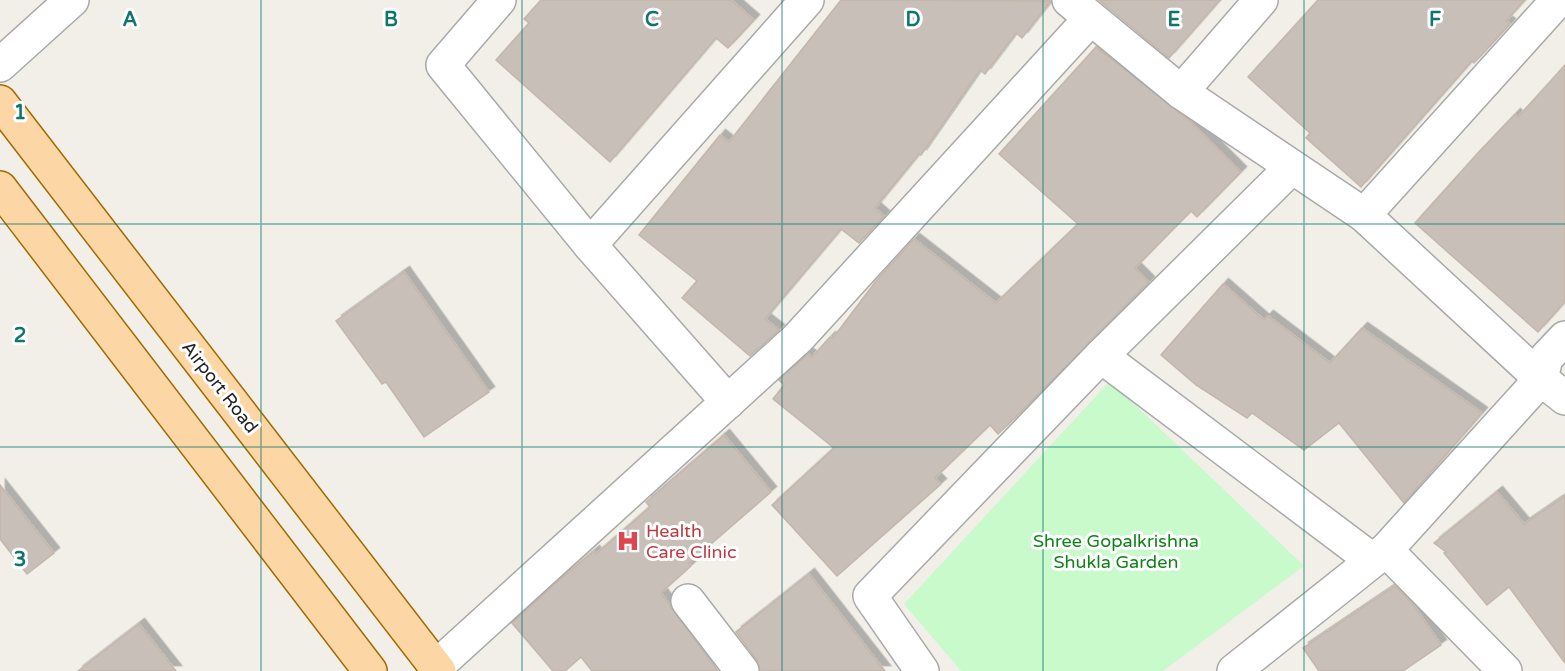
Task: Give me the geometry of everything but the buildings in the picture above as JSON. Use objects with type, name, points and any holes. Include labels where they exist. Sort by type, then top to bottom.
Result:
[{"type":"main road","name":"Airport Road","points":[[0,102],[437,669]]},
{"type":"main road","points":[[0,188],[370,671]]},
{"type":"street","points":[[0,65],[72,0]]},
{"type":"street","points":[[499,0],[443,65],[590,245],[728,402]]},
{"type":"street","points":[[590,245],[807,0]]},
{"type":"street","points":[[1181,92],[1261,0]]},
{"type":"street","points":[[1364,215],[1558,0]]},
{"type":"street","points":[[437,669],[798,338],[1080,9],[1181,92],[1364,215],[1553,389]]},
{"type":"street","points":[[922,671],[870,596],[1101,356],[1291,168]]},
{"type":"street","points":[[1553,389],[1546,358],[1565,338]]},
{"type":"street","points":[[1101,356],[1379,555],[1494,668]]},
{"type":"street","points":[[1234,671],[1379,555],[1553,389]]},
{"type":"street","points":[[688,601],[742,671]]},
{"type":"green space","name":"Shree Gopalkrishna Shukla Garden","points":[[1110,381],[1304,566],[1163,671],[961,671],[904,604]]},
{"type":"place","name":"Health Care Clinic","points":[[628,541]]}]
